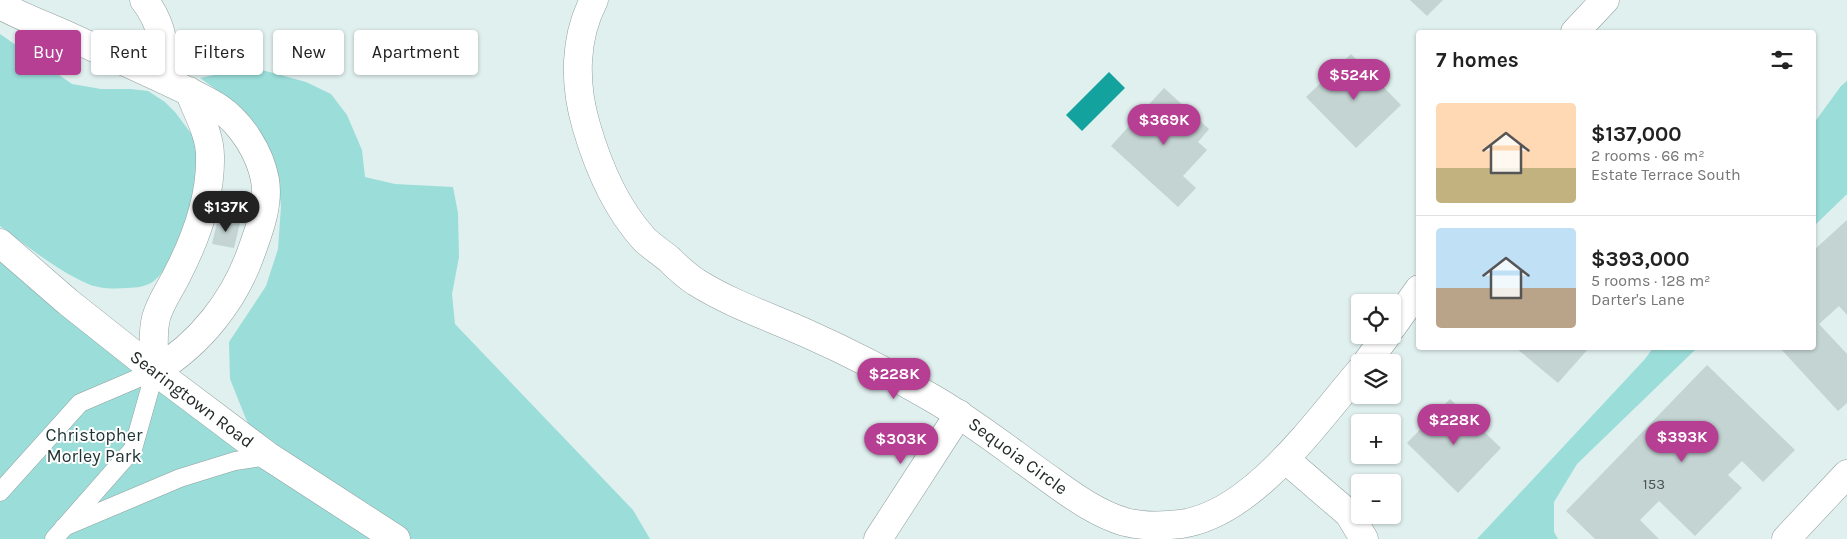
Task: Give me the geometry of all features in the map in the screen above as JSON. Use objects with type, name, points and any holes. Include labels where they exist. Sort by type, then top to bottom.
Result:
[{"type":"street","points":[[144,0],[152,11],[162,33],[164,46],[163,80]]},
{"type":"street","name":"Sequoia Circle","points":[[594,0],[586,16],[577,62],[582,109],[595,156],[614,198],[645,239],[694,281],[752,312],[852,354],[960,414],[1018,458],[1098,511],[1126,522],[1157,525],[1179,524],[1202,519],[1223,510],[1240,498],[1285,459],[1351,382]]},
{"type":"street","points":[[1577,30],[1605,0]]},
{"type":"street","points":[[0,5],[189,91],[220,109],[233,120],[252,145],[262,168],[266,187],[258,233],[251,254],[231,295],[214,320],[190,345],[167,364],[155,371],[154,335],[156,318],[195,235],[203,207],[209,174],[210,155],[208,142],[189,91]]},
{"type":"street","name":"Searingtown Road","points":[[0,243],[68,302],[155,371],[268,456],[396,539]]},
{"type":"street","points":[[1401,314],[1416,292]]},
{"type":"street","points":[[878,539],[960,414]]},
{"type":"street","points":[[1285,459],[1349,514],[1364,539]]},
{"type":"street","points":[[1786,539],[1847,474]]},
{"type":"lane","points":[[0,492],[80,402],[155,371]]},
{"type":"lane","points":[[59,533],[133,449],[155,371]]},
{"type":"lane","points":[[59,533],[194,473],[235,461],[268,456]]},
{"type":"green space","points":[[0,34],[15,44],[15,75],[59,75],[72,84],[101,89],[148,91],[165,102],[175,112],[196,140],[204,157],[180,240],[159,276],[146,285],[117,288],[91,285],[52,264],[0,226]]},
{"type":"green space","name":"Christopher Morley Park","points":[[263,70],[273,73],[273,75],[280,75],[306,82],[331,94],[347,115],[362,150],[365,177],[395,184],[453,187],[458,213],[459,257],[452,294],[455,324],[633,510],[650,539],[0,539],[0,243],[265,453],[246,419],[230,379],[229,342],[266,286],[278,249],[281,206],[276,171],[260,137],[221,93],[200,78],[214,75],[263,75]]},
{"type":"green space","points":[[1847,81],[1847,194],[1816,224],[1816,120],[1841,86]]},
{"type":"green space","points":[[1652,350],[1695,350],[1577,464],[1554,502],[1554,532],[1558,539],[1477,539]]},
{"type":"shaded area","points":[[1109,72],[1125,88],[1082,131],[1066,115]]},
{"type":"building","points":[[1410,0],[1443,0],[1427,16]]},
{"type":"building","points":[[1351,54],[1401,105],[1356,148],[1306,97]]},
{"type":"building","points":[[1164,88],[1209,129],[1198,142],[1207,150],[1183,176],[1196,188],[1178,207],[1111,146]]},
{"type":"building","points":[[218,218],[240,223],[234,248],[212,244]]},
{"type":"building","points":[[1847,220],[1847,315],[1839,306],[1819,324],[1847,354],[1847,403],[1838,411],[1782,350],[1816,350],[1816,248]]},
{"type":"building","points":[[1518,350],[1587,350],[1558,383]]},
{"type":"building","points":[[1707,365],[1795,450],[1763,482],[1742,461],[1728,475],[1742,488],[1695,536],[1659,501],[1640,520],[1659,539],[1595,539],[1566,511]]},
{"type":"building","points":[[1450,399],[1501,448],[1458,493],[1407,443]]}]
